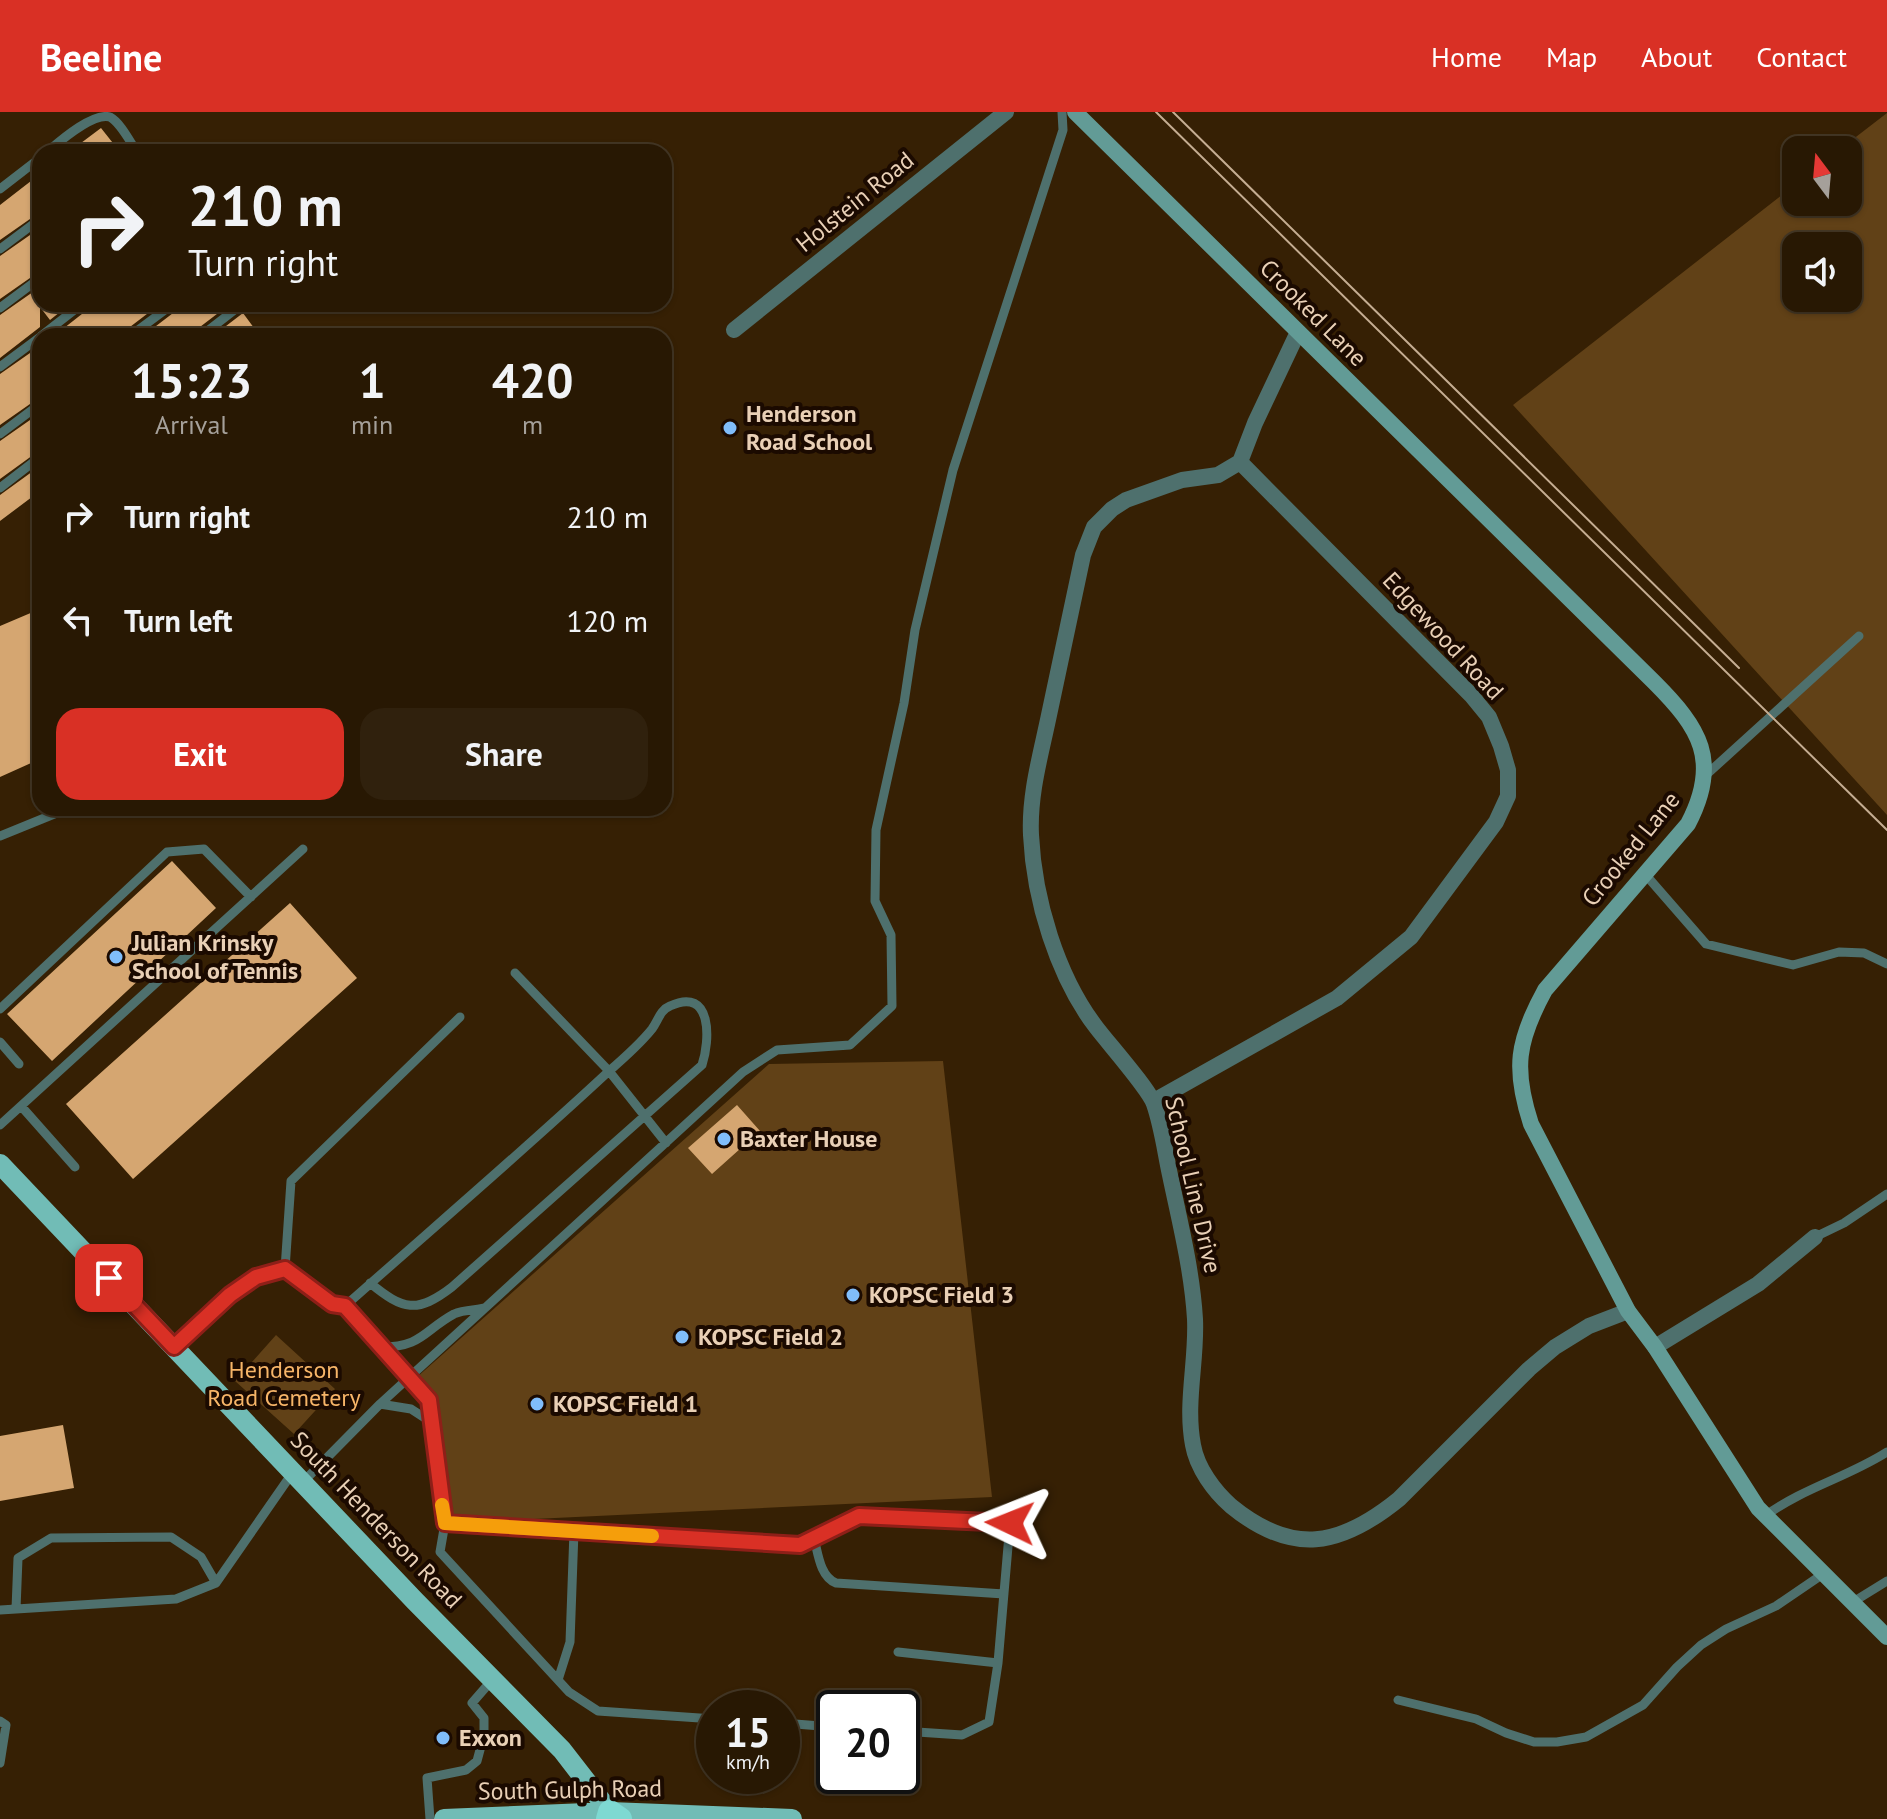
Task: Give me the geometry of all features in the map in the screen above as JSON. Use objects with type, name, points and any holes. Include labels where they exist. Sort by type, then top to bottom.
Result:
[{"type":"main road","name":"South Henderson Road","points":[[0,1164],[562,1750],[613,1817]]},
{"type":"main road","name":"South Gulph Road","points":[[444,1819],[789,1819]]},
{"type":"street","name":"Holstein Road","points":[[734,330],[1006,112]]},
{"type":"street","name":"Crooked Lane","points":[[1075,112],[1678,705],[1698,739],[1706,775],[1700,801],[1688,824],[1545,990],[1521,1041],[1518,1067],[1522,1095],[1531,1124],[1628,1311],[1655,1347],[1765,1516],[1887,1637]]},
{"type":"street","points":[[1240,462],[1298,332]]},
{"type":"street","name":"School Line Drive","points":[[1240,462],[1218,475],[1182,480],[1126,500],[1094,527],[1083,555],[1033,788],[1031,832],[1034,871],[1053,945],[1085,1012],[1154,1101],[1192,1287],[1195,1320],[1190,1406],[1193,1446],[1200,1466],[1227,1502],[1263,1529],[1291,1538],[1340,1536],[1379,1515],[1399,1499],[1547,1354],[1589,1326],[1628,1311]]},
{"type":"street","name":"Edgewood Road","points":[[1154,1101],[1337,998],[1411,937],[1496,822],[1508,796],[1508,770],[1489,717],[1471,695],[1240,462]]},
{"type":"street","points":[[1655,1347],[1758,1284],[1815,1237]]},
{"type":"lane","points":[[0,1610],[176,1599],[216,1583],[298,1477],[743,1072],[777,1050],[850,1045],[892,1006],[891,935],[875,901],[876,830],[904,703],[915,630],[953,470],[1063,130],[1062,112]]},
{"type":"lane","points":[[57,144],[91,117],[101,114],[112,118],[129,144]]},
{"type":"lane","points":[[0,189],[32,164]]},
{"type":"lane","points":[[0,249],[32,225]]},
{"type":"lane","points":[[0,308],[32,284]]},
{"type":"lane","points":[[50,328],[72,312]]},
{"type":"lane","points":[[141,328],[162,312]]},
{"type":"lane","points":[[211,328],[232,312]]},
{"type":"lane","points":[[0,367],[32,342]]},
{"type":"lane","points":[[0,434],[32,410]]},
{"type":"lane","points":[[0,488],[32,463]]},
{"type":"lane","points":[[1706,775],[1859,636]]},
{"type":"lane","points":[[0,836],[49,816]]},
{"type":"lane","points":[[0,1009],[167,852],[204,849],[251,897]]},
{"type":"lane","points":[[0,1125],[303,849]]},
{"type":"lane","points":[[1645,874],[1706,944],[1793,965],[1839,952],[1864,953],[1887,964]]},
{"type":"lane","points":[[515,973],[609,1071],[666,1143]]},
{"type":"lane","points":[[345,1306],[370,1283],[609,1071],[669,1006],[693,1004],[704,1013],[708,1039],[702,1065],[433,1301],[417,1306],[404,1305],[394,1302],[370,1283]]},
{"type":"lane","points":[[285,1269],[291,1181],[460,1017]]},
{"type":"lane","points":[[0,1042],[19,1064]]},
{"type":"lane","points":[[21,1106],[75,1167]]},
{"type":"lane","points":[[1815,1237],[1844,1223],[1887,1194]]},
{"type":"lane","points":[[285,1269],[332,1304],[345,1306],[429,1400],[445,1523],[440,1552],[569,1692],[598,1711],[696,1718]]},
{"type":"lane","points":[[174,1347],[230,1295],[256,1277],[285,1269]]},
{"type":"lane","points":[[381,1347],[399,1347],[414,1342],[456,1313],[485,1308]]},
{"type":"lane","points":[[380,1404],[411,1409],[431,1422]]},
{"type":"lane","points":[[1765,1516],[1790,1498],[1887,1452]]},
{"type":"lane","points":[[445,1523],[800,1545],[859,1516],[1010,1523],[998,1663],[989,1722],[962,1735],[920,1732]]},
{"type":"lane","points":[[558,1680],[570,1642],[574,1531]]},
{"type":"lane","points":[[16,1609],[18,1558],[51,1538],[171,1537],[201,1557],[216,1583]]},
{"type":"lane","points":[[814,1538],[824,1574],[836,1583],[1004,1594]]},
{"type":"lane","points":[[1398,1700],[1476,1719],[1534,1742],[1586,1737],[1643,1705],[1701,1645],[1726,1629],[1776,1606],[1823,1574]]},
{"type":"lane","points":[[1853,1602],[1887,1581]]},
{"type":"lane","points":[[898,1652],[998,1663]]},
{"type":"lane","points":[[430,1819],[427,1778],[466,1770],[477,1761],[484,1735],[484,1718],[472,1703],[493,1680]]},
{"type":"lane","points":[[0,1721],[6,1725],[0,1763]]},
{"type":"green space","points":[[1887,113],[1887,815],[1513,405],[1782,195],[1782,216],[1862,216],[1862,136],[1857,136]]},
{"type":"green space","points":[[943,1061],[992,1497],[451,1523],[416,1378],[769,1064]]},
{"type":"green space","name":"Henderson Road Cemetery","points":[[276,1335],[335,1389],[294,1434],[235,1381]]},
{"type":"building","points":[[101,128],[114,144],[80,144]]},
{"type":"building","points":[[32,180],[32,218],[0,240],[0,205]]},
{"type":"building","points":[[32,234],[32,277],[0,299],[0,256]]},
{"type":"building","points":[[32,293],[32,312],[40,312],[40,327],[32,328],[32,333],[0,358],[0,315]]},
{"type":"building","points":[[44,312],[60,312],[50,320]]},
{"type":"building","points":[[84,312],[150,312],[129,328],[64,328]]},
{"type":"building","points":[[174,312],[220,312],[199,328],[153,328]]},
{"type":"building","points":[[243,313],[254,328],[223,328]]},
{"type":"building","points":[[32,352],[32,403],[0,425],[0,374]]},
{"type":"building","points":[[32,419],[32,456],[0,479],[0,441]]},
{"type":"building","points":[[32,472],[32,497],[0,521],[0,495]]},
{"type":"building","points":[[32,612],[32,763],[0,777],[0,626]]},
{"type":"building","points":[[172,861],[216,908],[52,1061],[7,1014]]},
{"type":"building","points":[[290,903],[357,978],[133,1179],[66,1104]]},
{"type":"building","name":"Baxter House","points":[[737,1105],[760,1131],[712,1174],[688,1148]]},
{"type":"building","points":[[63,1425],[74,1488],[0,1501],[0,1436]]},
{"type":"tram line","points":[[1156,112],[1887,830]]},
{"type":"tram line","points":[[1173,112],[1739,668]]},
{"type":"slow traffic","points":[[442,1505],[445,1523],[652,1536]]},
{"type":"place","name":"Henderson Road School","points":[[730,428]]},
{"type":"place","name":"Julian Krinsky School of Tennis","points":[[116,957]]},
{"type":"place","name":"Baxter House","points":[[724,1139]]},
{"type":"place","name":"KOPSC Field 3","points":[[853,1295]]},
{"type":"place","name":"KOPSC Field 2","points":[[682,1337]]},
{"type":"place","name":"KOPSC Field 1","points":[[537,1404]]},
{"type":"place","name":"Exxon","points":[[443,1738]]},
{"type":"route","points":[[109,1278],[174,1347],[230,1295],[256,1277],[285,1269],[332,1304],[345,1306],[429,1400],[445,1523],[800,1545],[859,1516],[1010,1523]]}]
